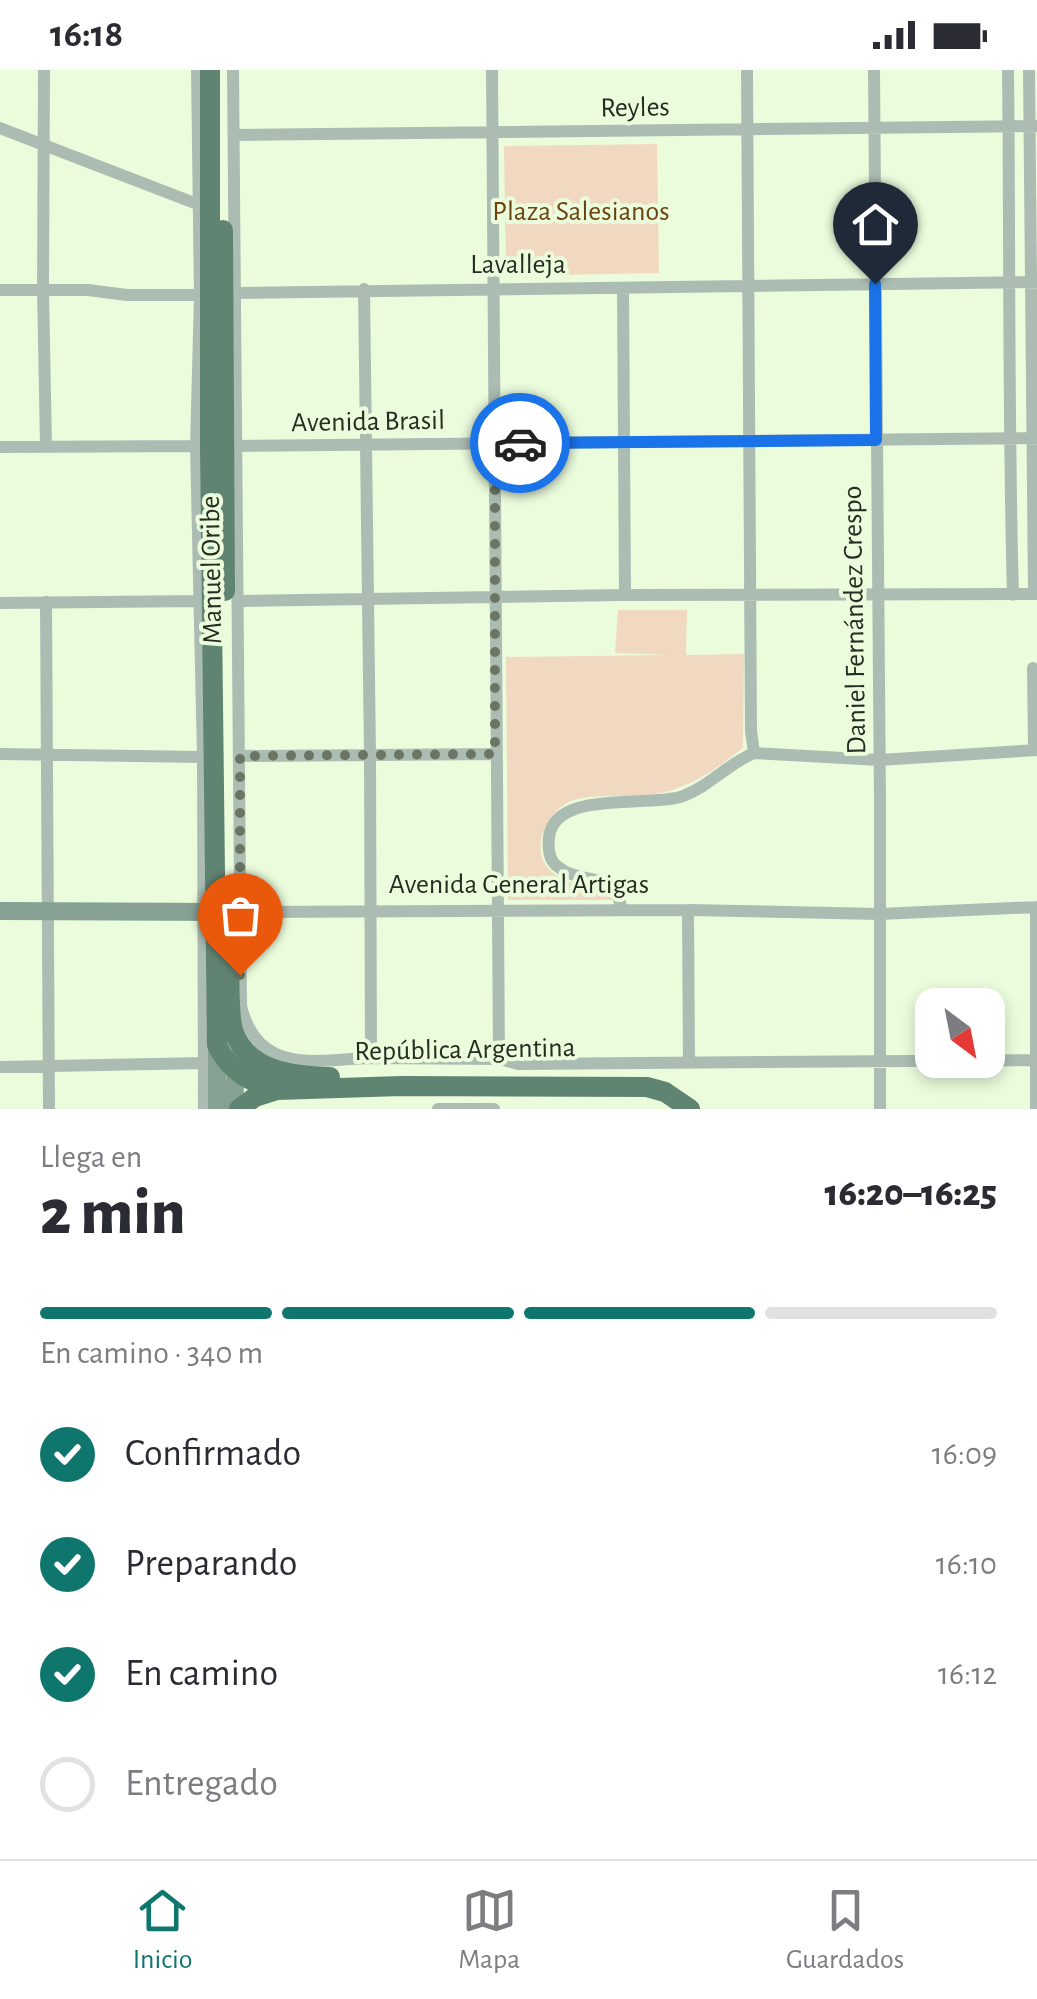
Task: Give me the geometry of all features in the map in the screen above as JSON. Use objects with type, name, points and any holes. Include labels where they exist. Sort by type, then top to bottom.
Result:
[{"type":"highway","name":"Manuel Oribe","points":[[210,70],[218,294]]},
{"type":"highway","name":"Manuel Oribe","points":[[217,1046],[221,912],[217,446],[221,70]]},
{"type":"highway","name":"Manuel Oribe","points":[[221,912],[232,1030]]},
{"type":"highway","name":"República Argentina","points":[[232,1030],[248,1054],[278,1072],[291,1075],[650,1075],[684,1089],[706,1109]]},
{"type":"highway","name":"República Argentina","points":[[217,1046],[236,1072],[276,1090],[647,1087],[665,1092],[690,1109]]},
{"type":"highway","points":[[236,1109],[276,1090]]},
{"type":"main road","name":"Avenida General Artigas","points":[[0,911],[221,912]]},
{"type":"main road","points":[[232,1030],[236,1109]]},
{"type":"main road","points":[[217,1046],[217,1109]]},
{"type":"street","points":[[44,70],[46,446]]},
{"type":"street","points":[[197,70],[198,204],[218,294],[217,446],[200,602],[202,757],[221,912],[204,1063],[204,1109]]},
{"type":"street","name":"Manuel Oribe","points":[[234,70],[234,135],[218,294],[217,446],[238,601],[240,756],[221,912],[245,1021],[263,1045],[277,1054],[314,1060],[371,1058]]},
{"type":"street","points":[[492,70],[499,1059]]},
{"type":"street","points":[[748,70],[754,753]]},
{"type":"street","name":"Daniel Fernández Crespo","points":[[874,70],[880,1109]]},
{"type":"street","points":[[1008,70],[1013,595]]},
{"type":"street","points":[[238,601],[625,594],[1036,594],[1034,126],[1030,70]]},
{"type":"street","name":"Reyles","points":[[234,135],[1034,126]]},
{"type":"street","points":[[0,128],[198,204]]},
{"type":"street","name":"Lavalleja","points":[[0,290],[88,290],[127,295],[1034,282]]},
{"type":"street","points":[[623,288],[625,594]]},
{"type":"street","points":[[364,289],[371,1058],[499,1059],[518,1064],[1037,1060]]},
{"type":"street","name":"Avenida Brasil","points":[[0,447],[1034,438]]},
{"type":"street","points":[[0,602],[200,602]]},
{"type":"street","points":[[46,602],[49,1109]]},
{"type":"street","points":[[622,910],[613,887],[572,874],[553,862],[549,832],[555,821],[574,808],[680,797],[754,753],[880,760],[1035,750],[1032,668]]},
{"type":"street","points":[[0,754],[202,757]]},
{"type":"street","points":[[240,756],[495,754]]},
{"type":"street","points":[[1036,1109],[1037,907]]},
{"type":"street","name":"Avenida General Artigas","points":[[221,912],[688,910],[880,914],[1037,907]]},
{"type":"street","points":[[688,910],[689,1063]]},
{"type":"street","points":[[0,1067],[204,1063]]},
{"type":"street","points":[[438,1109],[494,1109]]},
{"type":"green space","name":"Plaza Salesianos","points":[[657,144],[659,273],[506,276],[504,146]]},
{"type":"green space","points":[[618,610],[687,610],[686,655],[744,654],[743,748],[680,787],[646,795],[580,799],[555,813],[543,832],[544,862],[557,875],[608,891],[614,900],[508,900],[506,657],[670,655],[615,653]]},
{"type":"way so far","points":[[240,975],[240,756],[495,754],[495,443],[520,443]]},
{"type":"route","points":[[520,443],[876,440],[875,284]]}]
